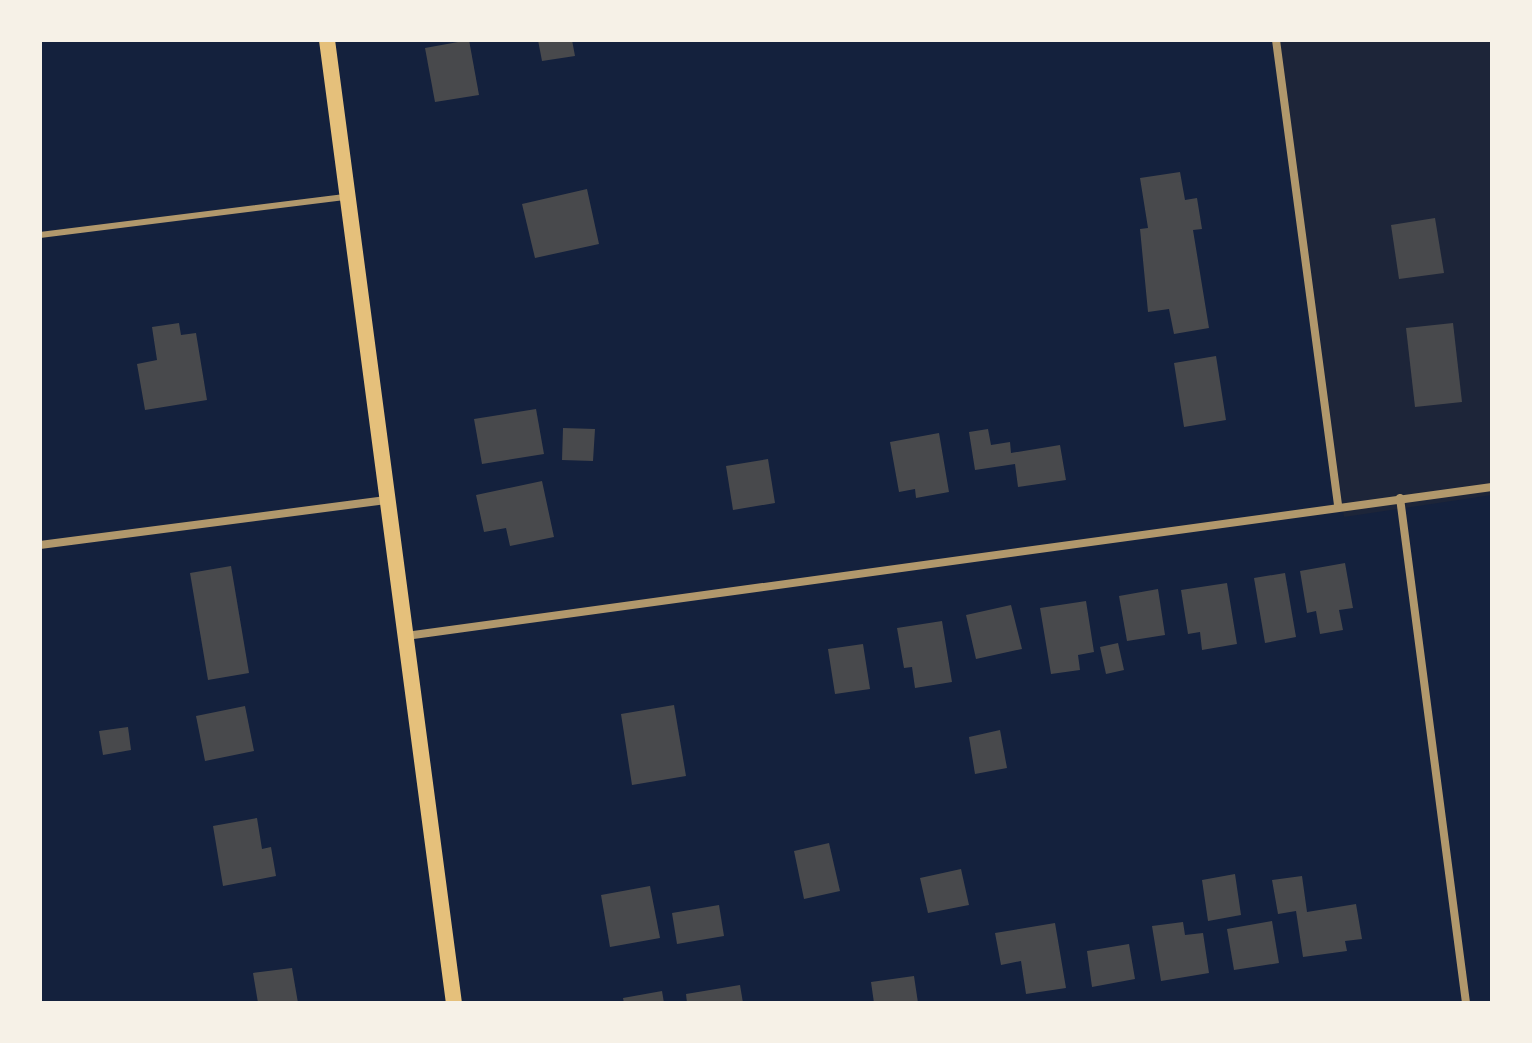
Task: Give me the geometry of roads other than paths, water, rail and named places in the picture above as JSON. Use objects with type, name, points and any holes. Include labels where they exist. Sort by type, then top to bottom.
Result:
[{"type":"main road","points":[[327,40],[454,1003]]},
{"type":"street","points":[[1276,40],[1338,507]]},
{"type":"street","points":[[406,636],[1492,487]]},
{"type":"street","points":[[1400,498],[1466,1003]]},
{"type":"street","points":[[40,545],[386,500]]},
{"type":"lane","points":[[40,235],[347,197]]}]
